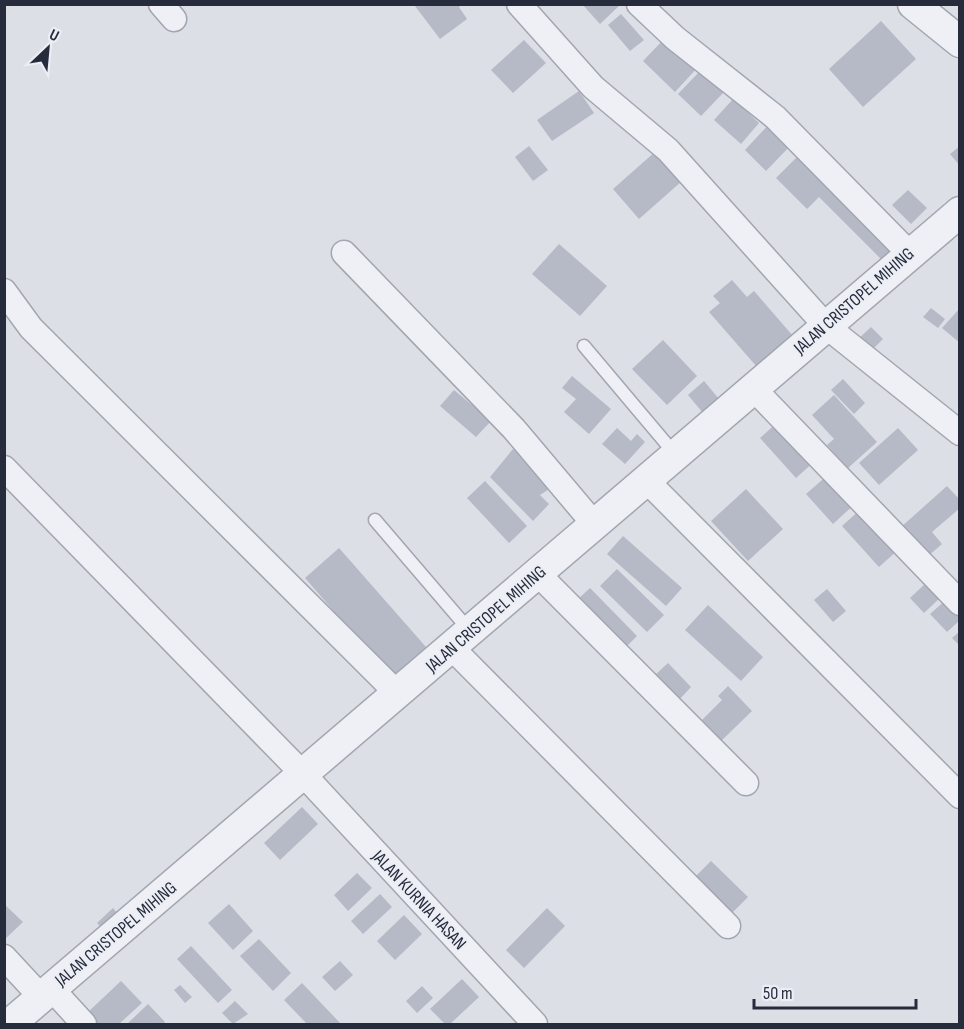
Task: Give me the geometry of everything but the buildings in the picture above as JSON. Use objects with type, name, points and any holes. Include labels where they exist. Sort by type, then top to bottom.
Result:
[{"type":"street","points":[[519,4],[593,87],[668,150],[826,326],[960,433]]},
{"type":"street","points":[[639,4],[669,32],[775,117],[909,253]]},
{"type":"street","points":[[913,4],[960,42]]},
{"type":"street","name":"JALAN CRISTOPEL MIHING","points":[[10,1024],[647,481],[909,253],[960,212]]},
{"type":"street","points":[[344,253],[514,429],[595,525]]},
{"type":"street","points":[[4,291],[25,321],[398,694]]},
{"type":"street","points":[[753,388],[955,590]]},
{"type":"street","name":"JALAN KURNIA HASAN","points":[[4,468],[304,775],[534,1024]]},
{"type":"street","points":[[647,481],[960,796]]},
{"type":"street","points":[[538,574],[746,783]]},
{"type":"street","points":[[461,640],[728,926]]},
{"type":"street","points":[[4,957],[84,1024]]},
{"type":"lane","points":[[584,346],[676,455]]},
{"type":"lane","points":[[375,520],[461,640]]}]
